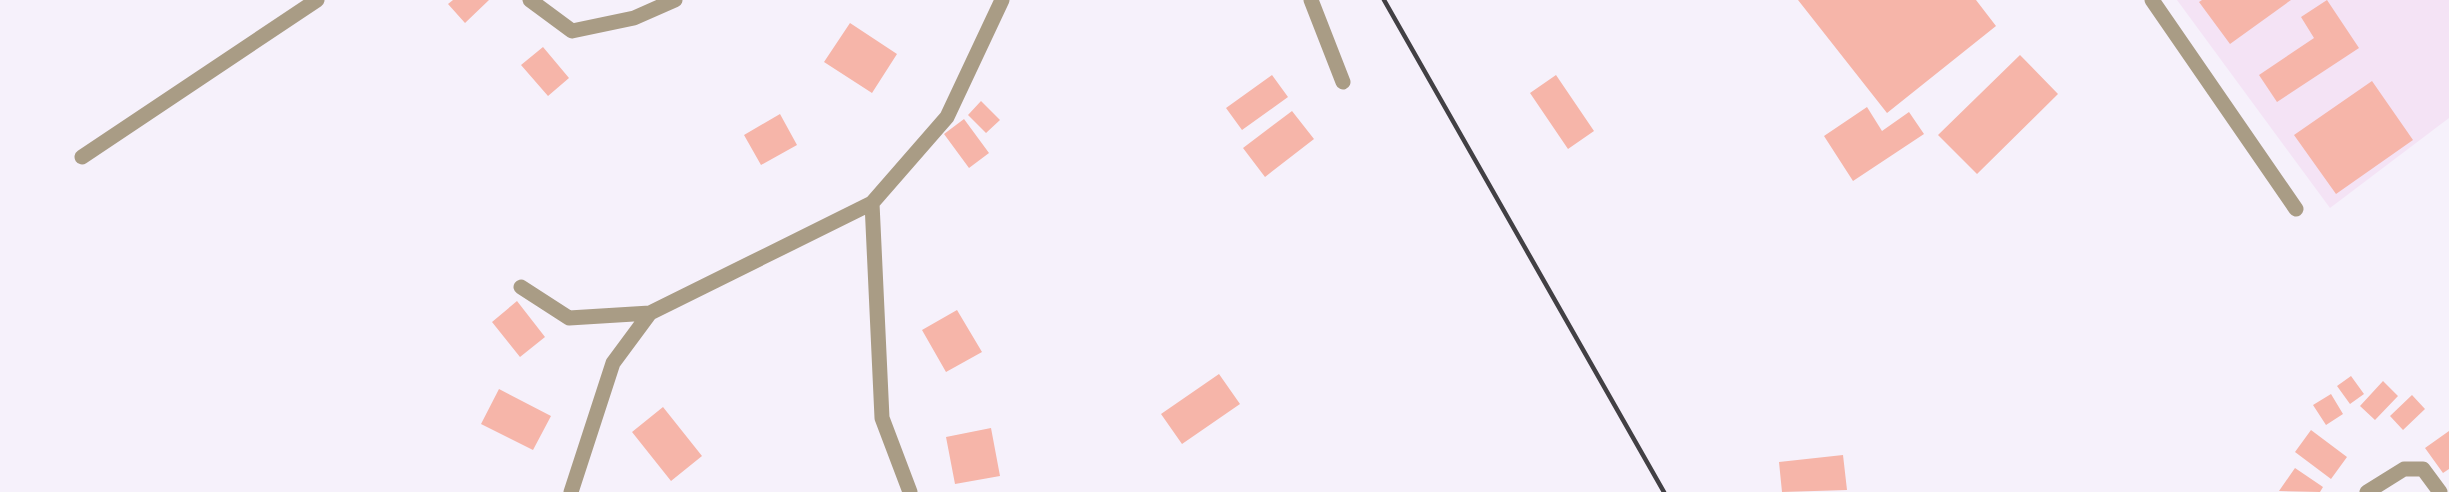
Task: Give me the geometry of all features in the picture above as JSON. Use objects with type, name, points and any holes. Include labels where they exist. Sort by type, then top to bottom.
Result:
[{"type":"street","points":[[82,157],[317,0]]},
{"type":"street","points":[[530,0],[572,32],[634,18],[675,0]]},
{"type":"street","points":[[521,287],[569,318],[650,313],[872,203],[947,117],[1002,0]]},
{"type":"street","points":[[1311,0],[1342,82]]},
{"type":"street","points":[[2152,0],[2295,209]]},
{"type":"street","points":[[872,203],[882,418],[910,492]]},
{"type":"street","points":[[571,492],[613,363],[650,313]]},
{"type":"street","points":[[2367,492],[2404,469],[2422,469],[2440,492]]},
{"type":"shaded area","points":[[2177,0],[2449,0],[2449,118],[2330,208]]},
{"type":"building","points":[[453,0],[489,0],[465,23],[448,4]]},
{"type":"building","points":[[1798,0],[1976,0],[1996,26],[1887,113]]},
{"type":"building","points":[[2202,0],[2291,0],[2230,44],[2199,2]]},
{"type":"building","points":[[2327,0],[2359,48],[2277,102],[2259,75],[2314,38],[2301,17]]},
{"type":"building","points":[[850,23],[897,54],[872,93],[824,62]]},
{"type":"building","points":[[543,47],[569,78],[548,96],[521,65]]},
{"type":"building","points":[[2020,55],[2058,94],[1977,174],[1938,135]]},
{"type":"building","points":[[1272,75],[1288,97],[1242,130],[1226,108]]},
{"type":"building","points":[[1556,75],[1594,131],[1568,149],[1530,93]]},
{"type":"building","points":[[2372,81],[2413,140],[2336,194],[2294,135]]},
{"type":"building","points":[[981,101],[1000,120],[986,133],[968,115]]},
{"type":"building","points":[[1867,107],[1882,131],[1909,112],[1924,134],[1853,181],[1824,136]]},
{"type":"building","points":[[1292,111],[1314,139],[1265,177],[1243,148]]},
{"type":"building","points":[[780,114],[797,145],[761,165],[744,135]]},
{"type":"building","points":[[964,119],[989,153],[969,168],[944,134]]},
{"type":"building","points":[[517,301],[545,337],[520,357],[492,322]]},
{"type":"building","points":[[957,310],[982,352],[946,372],[922,330]]},
{"type":"building","points":[[1219,374],[1240,404],[1182,444],[1161,414]]},
{"type":"building","points":[[2351,376],[2364,394],[2350,404],[2337,386]]},
{"type":"building","points":[[2383,381],[2398,396],[2375,420],[2360,406]]},
{"type":"building","points":[[499,389],[551,416],[533,450],[481,424]]},
{"type":"building","points":[[2331,394],[2343,414],[2326,425],[2313,405]]},
{"type":"building","points":[[2412,395],[2425,409],[2403,430],[2390,416]]},
{"type":"building","points":[[663,407],[702,456],[671,481],[632,432]]},
{"type":"building","points":[[991,428],[1000,476],[955,484],[946,437]]},
{"type":"building","points":[[2311,430],[2347,457],[2331,479],[2295,452]]},
{"type":"building","points":[[2449,431],[2449,469],[2443,473],[2425,448]]},
{"type":"building","points":[[1843,455],[1847,490],[1782,492],[1779,462]]},
{"type":"building","points":[[2295,468],[2323,487],[2320,492],[2279,491]]},
{"type":"railway","points":[[1384,0],[1664,492]]}]
